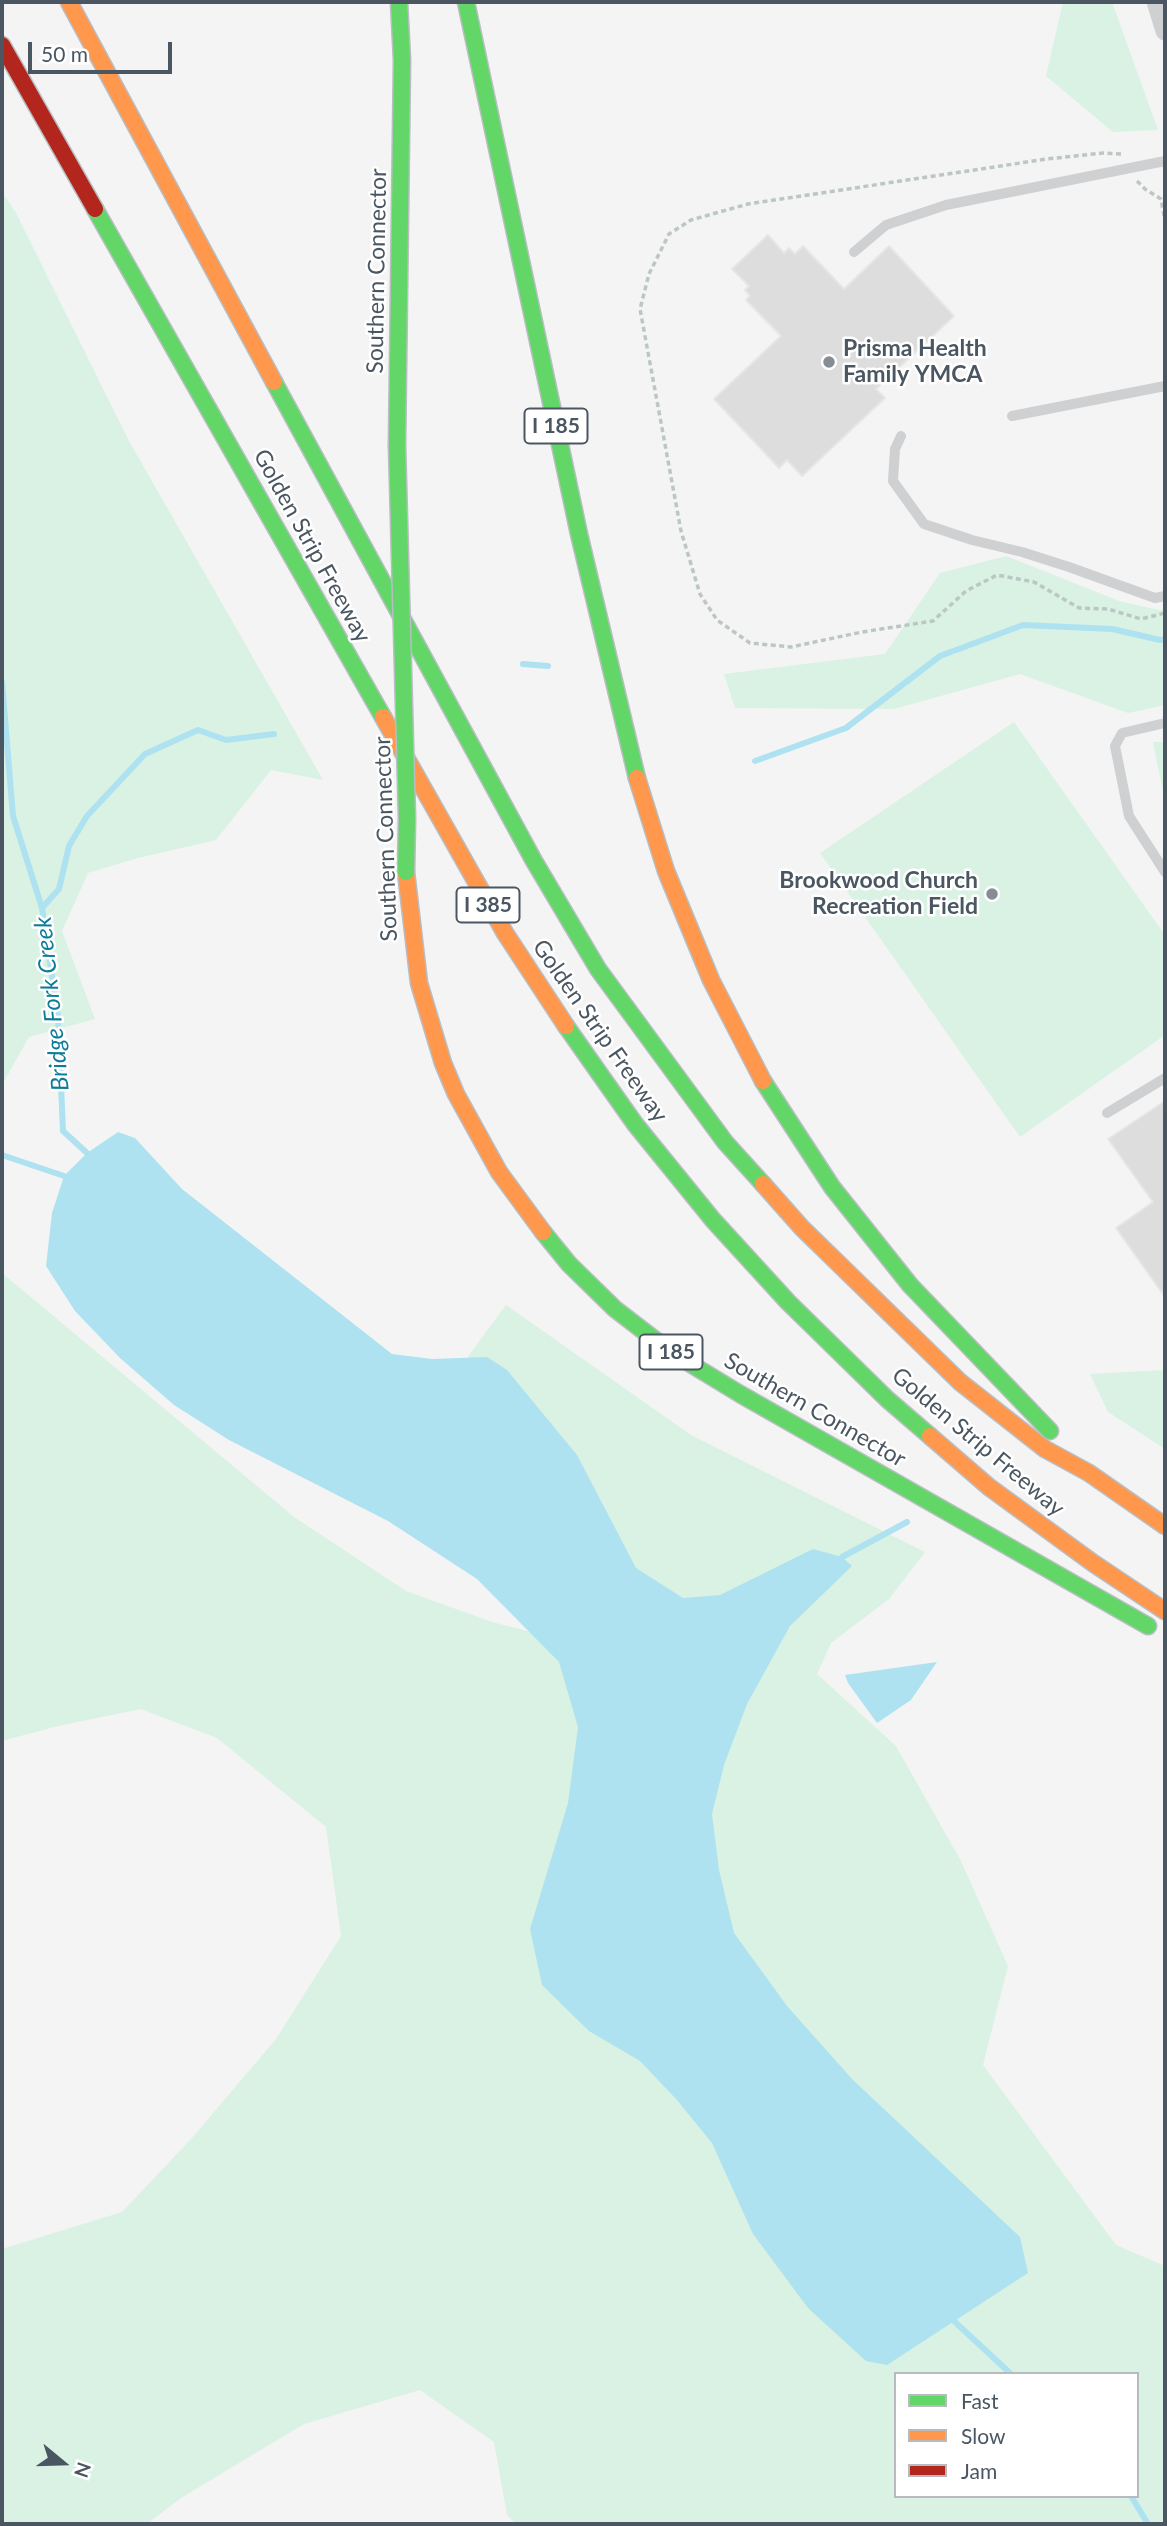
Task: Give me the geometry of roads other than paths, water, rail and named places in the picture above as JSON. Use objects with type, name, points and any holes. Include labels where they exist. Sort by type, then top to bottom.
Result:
[{"type":"highway","name":"Golden Strip Freeway","points":[[69,2],[424,662],[534,861],[598,969],[725,1142],[802,1228],[960,1382],[1045,1449],[1089,1473],[1165,1527]]},
{"type":"highway","name":"Southern Connector","points":[[399,2],[402,60],[397,445],[407,818],[406,872],[419,983],[443,1063],[463,1107],[499,1172],[530,1217],[569,1264],[615,1309],[671,1352],[1165,1636]]},
{"type":"highway","name":"I 185","points":[[466,2],[579,534],[632,761],[666,871],[711,980],[766,1086],[832,1187],[910,1285],[1089,1473]]},
{"type":"highway","name":"Golden Strip Freeway","points":[[2,45],[505,933],[575,1040],[635,1124],[713,1220],[788,1302],[887,1399],[989,1487],[1093,1563],[1165,1611]]},
{"type":"street","points":[[1156,2],[1165,31]]},
{"type":"lane","points":[[854,252],[886,225],[946,205],[1165,161]]},
{"type":"lane","points":[[1012,416],[1165,386]]},
{"type":"lane","points":[[901,436],[895,449],[893,481],[924,524],[1057,563],[1156,597],[1165,596]]},
{"type":"lane","points":[[1165,723],[1122,733],[1115,746],[1129,816],[1165,872]]},
{"type":"lane","points":[[1107,1113],[1165,1078]]},
{"type":"water","points":[[118,1132],[135,1138],[182,1189],[392,1354],[432,1359],[487,1357],[507,1370],[577,1455],[636,1568],[683,1598],[720,1595],[813,1549],[842,1557],[852,1566],[790,1626],[747,1704],[724,1765],[712,1814],[719,1870],[734,1933],[787,2006],[852,2079],[1020,2237],[1028,2273],[887,2365],[866,2361],[808,2308],[753,2234],[712,2143],[677,2100],[640,2061],[589,2031],[542,1985],[530,1929],[568,1803],[578,1727],[559,1662],[477,1579],[388,1521],[229,1440],[174,1405],[120,1358],[75,1311],[46,1266],[52,1213],[64,1176],[87,1153]]},
{"type":"water","points":[[937,1662],[911,1700],[877,1723],[845,1675]]},
{"type":"waterway","points":[[755,761],[846,728],[940,656],[1023,625],[1112,629],[1165,639]]},
{"type":"waterway","points":[[523,664],[548,666]]},
{"type":"waterway","name":"Bridge Fork Creek","points":[[2,682],[13,816],[42,908],[58,1017],[63,1131],[87,1153]]},
{"type":"waterway","points":[[42,908],[59,889],[69,846],[87,816],[145,754],[198,730],[226,740],[274,734]]},
{"type":"waterway","points":[[2,1155],[64,1176]]},
{"type":"waterway","points":[[842,1557],[907,1522]]},
{"type":"waterway","name":"Bridge Fork Creek","points":[[955,2322],[1009,2372]]},
{"type":"waterway","name":"Bridge Fork Creek","points":[[1132,2498],[1148,2524]]},
{"type":"place","name":"Prisma Health Family YMCA","points":[[829,362]]},
{"type":"place","name":"Brookwood Church Recreation Field","points":[[992,894]]}]
